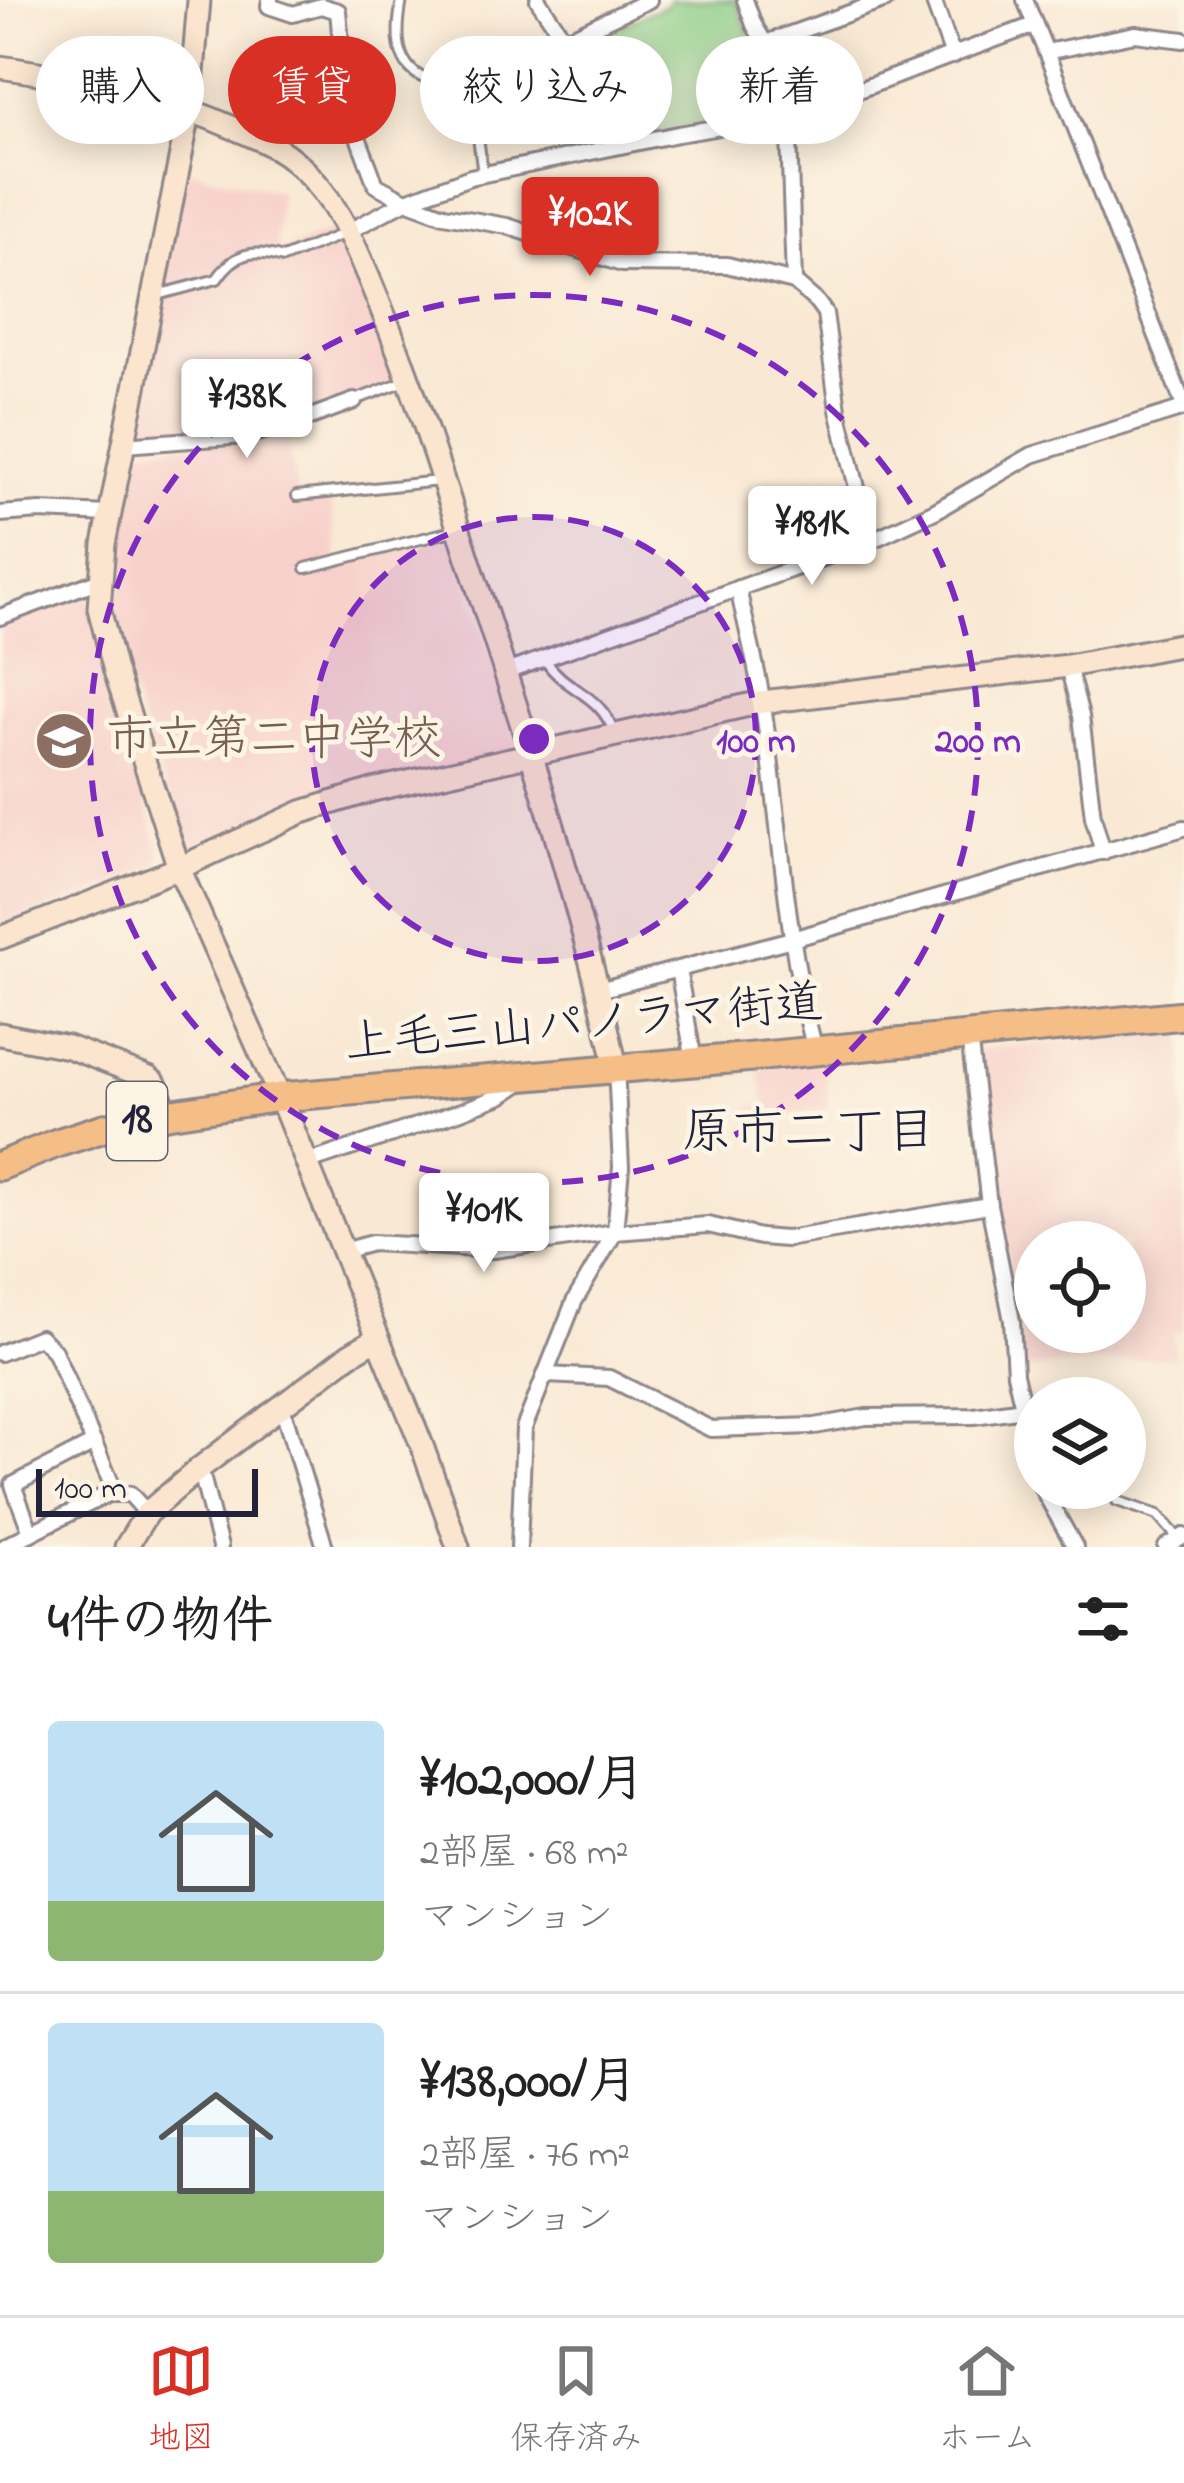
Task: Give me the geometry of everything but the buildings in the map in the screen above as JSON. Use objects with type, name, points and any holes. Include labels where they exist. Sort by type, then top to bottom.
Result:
[{"type":"highway","name":"上毛三山パノラマ街道","points":[[0,1166],[104,1128],[280,1096],[1184,1015]]},
{"type":"street","points":[[196,36],[199,0]]},
{"type":"street","points":[[270,0],[269,6],[293,14],[321,6],[338,11],[347,109],[376,185],[444,215],[507,226],[622,264],[727,265],[794,282],[817,302],[825,313],[838,410],[870,541]]},
{"type":"street","points":[[538,0],[565,36]]},
{"type":"street","points":[[573,36],[649,0]]},
{"type":"street","points":[[746,0],[761,36]]},
{"type":"street","points":[[785,36],[886,0]]},
{"type":"street","points":[[933,0],[953,56]]},
{"type":"street","points":[[506,673],[870,541],[935,511],[1031,455],[1184,407],[1179,374],[1149,320],[1025,0]]},
{"type":"street","points":[[864,88],[1034,25]]},
{"type":"street","points":[[1046,52],[1136,34],[1184,40]]},
{"type":"street","points":[[0,67],[36,73]]},
{"type":"street","points":[[204,115],[276,148],[299,165],[349,231],[410,379],[506,673],[599,990],[616,1067],[621,1168],[615,1232],[574,1302],[524,1428],[519,1547]]},
{"type":"street","points":[[349,231],[406,201],[483,173],[696,132]]},
{"type":"street","points":[[183,144],[110,514],[99,608],[179,868],[280,1096],[422,1443],[458,1547]]},
{"type":"street","points":[[789,144],[794,282]]},
{"type":"street","points":[[124,446],[244,436],[354,401]]},
{"type":"street","points":[[0,514],[110,514]]},
{"type":"street","points":[[0,617],[100,580]]},
{"type":"street","points":[[738,588],[763,702],[792,939],[815,1051]]},
{"type":"street","points":[[0,938],[179,868],[302,812],[374,790],[763,702],[1068,666],[1184,644]]},
{"type":"street","points":[[1068,666],[1103,852]]},
{"type":"street","points":[[599,990],[1184,828]]},
{"type":"street","points":[[678,970],[694,1061]]},
{"type":"street","points":[[0,1034],[68,1047],[149,1078],[167,1114]]},
{"type":"street","points":[[969,1036],[1016,1377]]},
{"type":"street","points":[[306,1162],[501,1096],[520,1085],[518,1076]]},
{"type":"street","points":[[343,1251],[372,1243],[494,1250],[615,1232],[708,1225],[786,1239],[989,1205]]},
{"type":"street","points":[[0,1353],[40,1337],[54,1351],[116,1494]]},
{"type":"street","points":[[126,1547],[147,1513],[200,1468],[378,1338]]},
{"type":"street","points":[[546,1375],[609,1378],[711,1429],[1014,1412]]},
{"type":"street","points":[[282,1407],[325,1547]]},
{"type":"street","points":[[32,1533],[13,1485],[94,1443]]},
{"type":"street","points":[[200,1468],[220,1547]]},
{"type":"street","points":[[10,1546],[108,1494],[130,1494],[147,1513]]},
{"type":"street","points":[[1054,1509],[1075,1547]]},
{"type":"lane","points":[[402,0],[398,48],[419,77],[468,92],[483,173]]},
{"type":"lane","points":[[153,296],[217,279],[228,262],[261,252],[283,259],[349,231]]},
{"type":"lane","points":[[354,401],[410,379]]},
{"type":"lane","points":[[297,496],[443,481]]},
{"type":"lane","points":[[306,568],[459,530]]},
{"type":"lane","points":[[544,658],[555,675],[596,701],[616,735]]},
{"type":"lane","points":[[1140,1509],[1158,1515],[1178,1541]]},
{"type":"shaded area","points":[[186,170],[280,192],[279,252],[338,228],[402,380],[243,432],[132,441]]},
{"type":"shaded area","points":[[286,431],[298,500],[331,497],[338,565],[443,538],[456,544],[519,749],[200,849],[184,840],[105,607],[131,450]]},
{"type":"shaded area","name":"市立第二中学校","points":[[84,592],[161,857],[156,868],[0,927],[0,624]]},
{"type":"shaded area","points":[[1184,1032],[1184,1329],[1172,1334],[1175,1356],[1024,1369],[1022,1353],[1146,1353],[1146,1221],[1014,1221],[1014,1298],[979,1049]]},
{"type":"shaded area","points":[[824,1062],[828,1108],[753,1121],[751,1108],[766,1103],[758,1067]]},
{"type":"green space","points":[[670,0],[736,0],[752,36],[696,36],[696,124],[672,128],[672,36],[596,36]]},
{"type":"place","name":"市立第二中学校","points":[[64,741]]},
{"type":"district","name":"原市二丁目","points":[[809,1134]]}]
